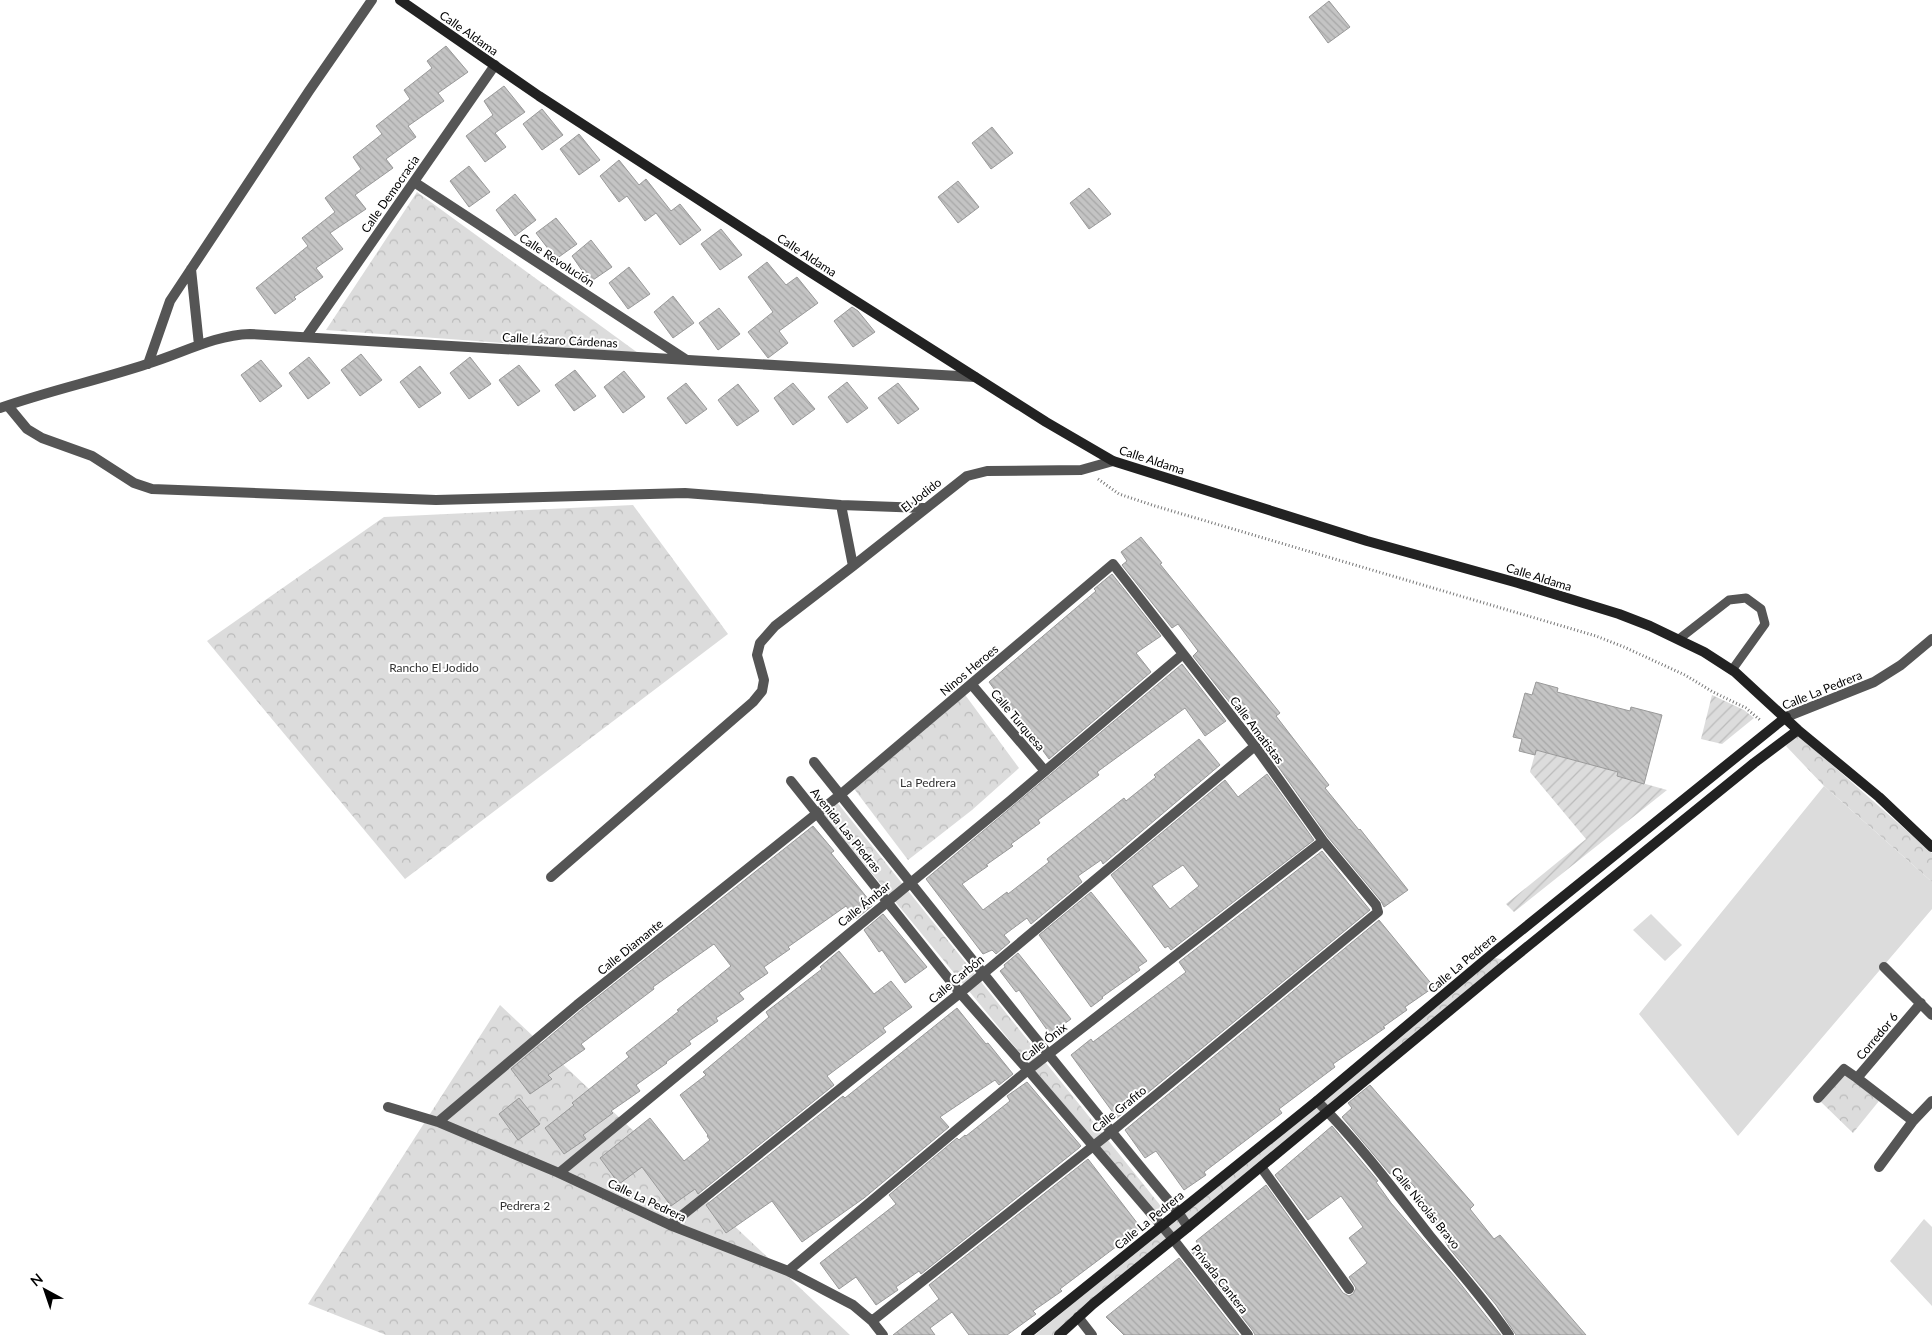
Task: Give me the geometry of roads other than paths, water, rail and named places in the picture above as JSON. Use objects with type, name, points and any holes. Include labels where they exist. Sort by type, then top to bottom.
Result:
[{"type":"main road","name":"Calle Aldama","points":[[400,0],[539,96],[975,377],[1046,422],[1113,461],[1368,541],[1518,583],[1619,614],[1679,639],[1704,652],[1732,670],[1786,717],[1798,730],[1879,797],[1932,847]]},
{"type":"main road","name":"Calle La Pedrera","points":[[1026,1335],[1317,1101],[1516,935],[1786,717]]},
{"type":"main road","points":[[1059,1335],[1078,1317],[1506,964],[1527,949],[1754,763],[1798,730]]},
{"type":"main road","points":[[1516,935],[1527,949]]},
{"type":"street","points":[[148,364],[170,301],[309,91],[372,0]]},
{"type":"street","name":"Calle Democracia","points":[[306,337],[494,65]]},
{"type":"street","name":"Calle Revolución","points":[[414,182],[687,360]]},
{"type":"street","points":[[191,268],[199,345]]},
{"type":"street","name":"Calle Lázaro Cárdenas","points":[[4,407],[148,364],[199,345],[241,334],[975,377]]},
{"type":"street","points":[[4,407],[27,429],[42,438],[92,456],[134,483],[152,488],[436,500],[684,493],[842,506],[924,508]]},
{"type":"street","name":"El Jodido","points":[[551,877],[753,702],[762,691],[764,680],[757,655],[760,643],[775,626],[967,476],[987,471],[1081,470],[1113,461]]},
{"type":"street","points":[[842,506],[853,566]]},
{"type":"street","name":"Calle Amatistas","points":[[1113,564],[1255,746],[1323,841],[1376,905],[1378,912]]},
{"type":"street","name":"Ninos Heroes","points":[[840,795],[1113,564]]},
{"type":"street","name":"Calle La Pedrera","points":[[1786,717],[1874,682],[1901,666],[1932,639]]},
{"type":"street","name":"Calle Ámbar","points":[[560,1173],[1045,771],[1183,654]]},
{"type":"street","name":"Calle Turquesa","points":[[972,685],[1045,771]]},
{"type":"street","name":"Calle Carbón","points":[[670,1225],[960,993],[981,973],[1255,746]]},
{"type":"street","name":"Avenida Las Piedras","points":[[814,762],[911,882],[981,973],[1178,1212],[1188,1227]]},
{"type":"street","name":"Avenida Las Piedras","points":[[790,781],[960,993],[1173,1239]]},
{"type":"street","name":"Calle Diamante","points":[[438,1122],[577,1005],[840,795]]},
{"type":"street","name":"Calle Ónix","points":[[788,1271],[1028,1070],[1323,841]]},
{"type":"street","name":"Calle Grafito","points":[[872,1321],[1111,1132],[1378,912]]},
{"type":"street","points":[[1884,967],[1932,1014]]},
{"type":"street","name":"Corredor 6","points":[[1913,1121],[1857,1078],[1920,1003]]},
{"type":"street","points":[[1818,1098],[1844,1069],[1857,1078]]},
{"type":"street","name":"Calle Nicolás Bravo","points":[[1317,1101],[1386,1178],[1432,1238],[1486,1302],[1509,1335]]},
{"type":"street","points":[[1879,1167],[1913,1121],[1932,1101]]},
{"type":"street","name":"Calle La Pedrera","points":[[388,1107],[438,1122],[560,1173],[670,1225],[788,1271],[853,1305],[872,1321],[883,1335]]},
{"type":"street","points":[[1261,1167],[1349,1289]]},
{"type":"street","name":"Privada Cantera","points":[[1173,1239],[1248,1335]]},
{"type":"street","points":[[1078,1317],[1092,1335]]},
{"type":"lane","points":[[1679,639],[1729,600],[1746,598],[1762,609],[1765,624],[1732,670]]},
{"type":"park label","name":"Rancho El Jodido","points":[[434,667]]},
{"type":"park label","name":"La Pedrera","points":[[928,782]]},
{"type":"park label","name":"Pedrera 2","points":[[525,1205]]}]
